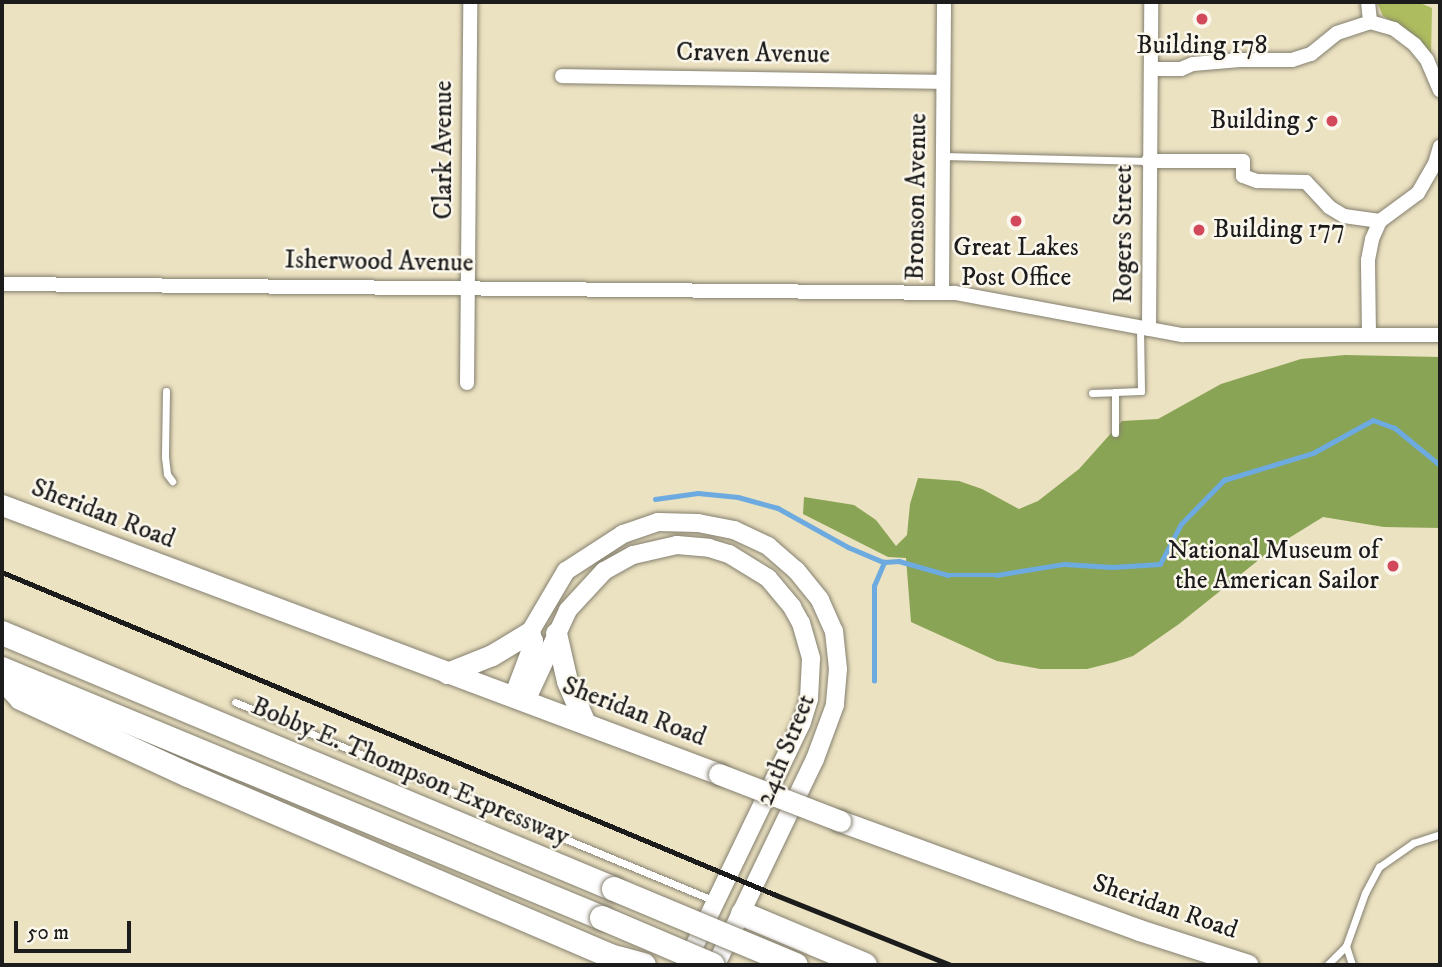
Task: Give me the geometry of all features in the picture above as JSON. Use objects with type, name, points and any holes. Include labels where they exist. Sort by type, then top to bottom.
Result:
[{"type":"highway","name":"Bobby E. Thompson Expressway","points":[[2,634],[796,965]]},
{"type":"highway","points":[[2,669],[714,965]]},
{"type":"highway","points":[[2,677],[21,698],[188,775],[616,960],[644,965]]},
{"type":"highway","points":[[743,914],[864,965]]},
{"type":"main road","name":"Sheridan Road","points":[[2,505],[840,821],[1139,930],[1248,965]]},
{"type":"main road","points":[[447,673],[492,655],[530,632]]},
{"type":"main road","points":[[556,633],[569,688],[585,723]]},
{"type":"street","name":"Clark Avenue","points":[[467,383],[470,2]]},
{"type":"street","name":"Bronson Avenue","points":[[755,291],[942,293],[944,2]]},
{"type":"street","name":"Rogers Street","points":[[1151,2],[1144,328],[1182,335],[1440,335]]},
{"type":"street","points":[[1368,2],[1370,22]]},
{"type":"street","points":[[1151,69],[1181,69],[1193,64],[1240,60],[1293,61],[1311,54],[1337,33],[1370,22],[1394,29],[1415,45],[1427,60],[1440,90]]},
{"type":"street","name":"Craven Avenue","points":[[562,76],[943,82]]},
{"type":"street","points":[[1369,335],[1368,260],[1380,221],[1418,193],[1436,164],[1440,147]]},
{"type":"street","points":[[1148,161],[1243,161],[1243,176],[1257,181],[1306,182],[1329,207],[1344,216],[1380,221]]},
{"type":"street","name":"Isherwood Avenue","points":[[2,284],[755,291]]},
{"type":"street","points":[[942,293],[1144,328]]},
{"type":"street","name":"24th Street","points":[[519,699],[534,641],[530,632],[566,571],[623,534],[659,522],[698,523],[734,530],[768,546],[796,570],[820,600],[834,631],[838,669],[835,705],[815,759],[743,914],[714,965]]},
{"type":"street","name":"24th Street","points":[[519,699],[568,610],[604,570],[633,555],[677,545],[709,548],[743,560],[768,578],[792,607],[801,623],[811,659],[809,699],[802,722],[685,965]]},
{"type":"lane","points":[[943,156],[1148,161]]},
{"type":"lane","points":[[1092,393],[1141,391],[1144,328]]},
{"type":"lane","points":[[166,391],[165,457],[167,474],[172,481]]},
{"type":"lane","points":[[1115,392],[1115,433]]},
{"type":"lane","points":[[235,702],[716,901]]},
{"type":"lane","points":[[1327,965],[1346,946],[1365,893],[1379,867],[1412,843],[1440,834]]},
{"type":"lane","points":[[1346,946],[1352,965]]},
{"type":"green space","points":[[1377,2],[1418,2],[1432,8],[1431,56],[1413,34],[1383,16]]},
{"type":"green space","points":[[1345,355],[1440,357],[1440,528],[1384,527],[1323,517],[1276,546],[1179,624],[1133,656],[1115,662],[1087,669],[1040,669],[997,661],[911,622],[906,558],[888,557],[803,514],[804,497],[854,505],[876,520],[896,546],[907,535],[910,504],[918,478],[959,481],[982,489],[1019,509],[1038,501],[1079,469],[1122,421],[1158,419],[1221,384],[1301,359]]},
{"type":"waterway","points":[[655,499],[698,493],[738,497],[778,508],[848,547],[884,562],[899,561],[948,575],[996,575],[1064,564],[1112,567],[1160,564],[1181,524],[1224,480],[1313,453],[1373,420],[1395,428],[1440,465]]},
{"type":"waterway","points":[[874,681],[874,586],[884,562]]},
{"type":"railway","points":[[2,572],[776,895],[951,965]]},
{"type":"place","name":"Building 178","points":[[1202,19]]},
{"type":"place","name":"Building 5","points":[[1332,121]]},
{"type":"place","name":"Great Lakes Post Office","points":[[1016,221]]},
{"type":"place","name":"Building 177","points":[[1199,230]]},
{"type":"place","name":"National Museum of the American Sailor","points":[[1393,566]]}]
